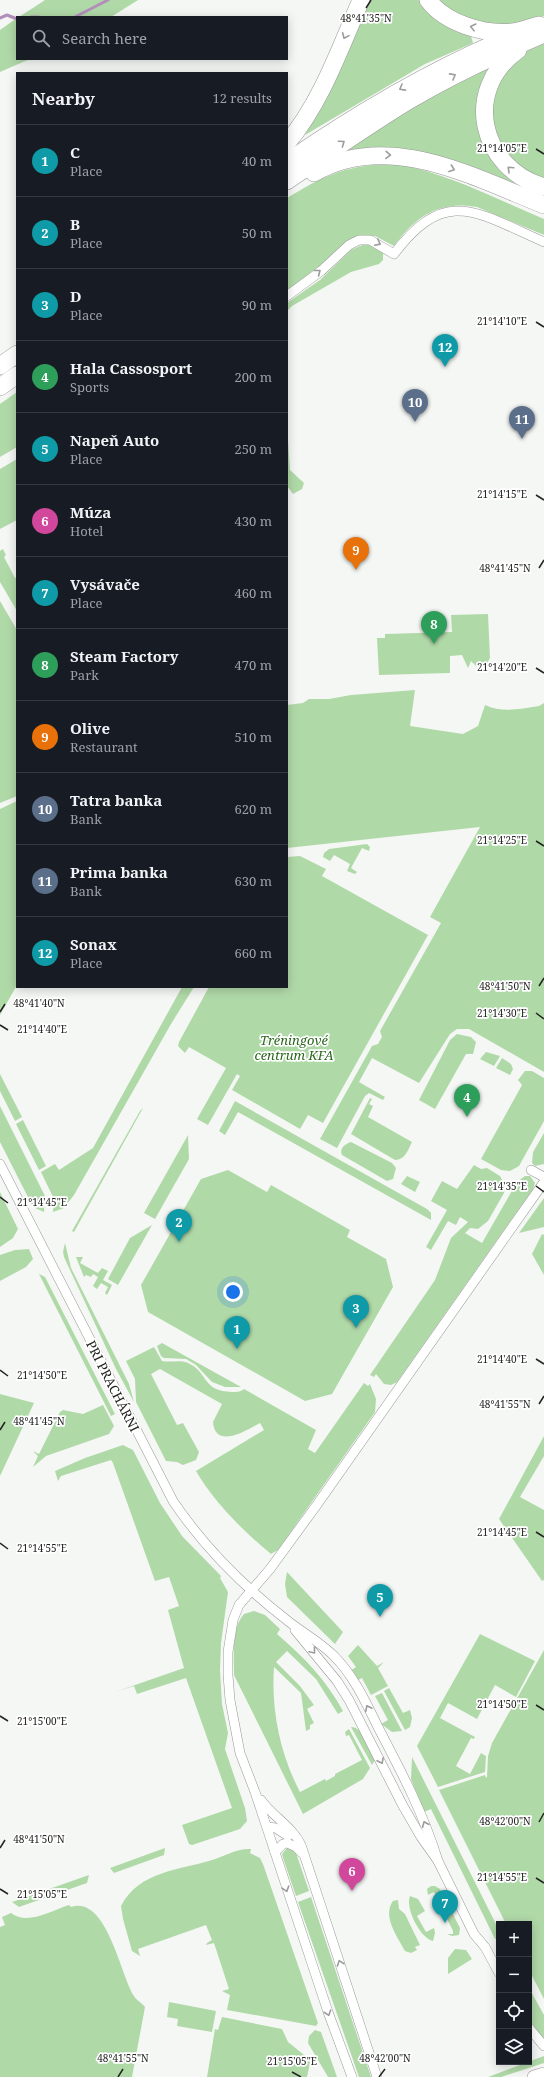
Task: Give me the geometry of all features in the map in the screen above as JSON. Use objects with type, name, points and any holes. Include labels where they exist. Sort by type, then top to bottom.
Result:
[{"type":"highway","points":[[288,142],[316,99],[360,0]]},
{"type":"highway","points":[[428,0],[433,7],[451,19],[477,28],[511,32],[542,29]]},
{"type":"highway","points":[[288,161],[341,124],[412,83],[462,58],[542,29]]},
{"type":"highway","points":[[288,180],[409,100],[542,29]]},
{"type":"highway","points":[[542,29],[512,54],[499,69],[487,96],[485,119],[492,146],[502,161],[521,178],[544,187]]},
{"type":"highway","points":[[288,189],[319,170],[342,160],[357,157],[393,155],[414,158],[445,167],[544,205]]},
{"type":"highway","points":[[0,366],[16,355]]},
{"type":"highway","points":[[0,387],[16,376]]},
{"type":"street","points":[[288,295],[321,271],[349,246],[359,240],[375,241],[394,254],[405,239],[422,223],[438,214],[450,211],[463,211],[486,216],[544,242]]},
{"type":"street","name":"PRI PRACHÁRNI","points":[[0,1164],[173,1501],[202,1541],[252,1590],[288,1621]]},
{"type":"street","points":[[531,1170],[544,1177]]},
{"type":"street","points":[[350,2075],[310,1960],[267,1827],[240,1753],[230,1700],[228,1675],[228,1652],[233,1620],[239,1605],[270,1569],[316,1506],[544,1182]]},
{"type":"street","points":[[288,1621],[337,1681],[353,1708],[413,1824],[438,1861],[474,1934],[485,1947],[496,1968]]},
{"type":"street","points":[[288,1621],[334,1656],[352,1678],[413,1796],[431,1838],[438,1861]]},
{"type":"street","points":[[255,1792],[272,1814],[294,1834],[304,1856],[378,2077]]},
{"type":"street","points":[[267,1827],[273,1827],[284,1832],[295,1842],[304,1856]]},
{"type":"street","points":[[275,1852],[282,1844],[287,1843],[296,1847],[304,1856]]},
{"type":"street","points":[[530,2029],[544,2046]]},
{"type":"street","points":[[534,2077],[544,2074]]},
{"type":"green space","points":[[45,0],[138,0],[113,16],[21,16]]},
{"type":"green space","points":[[367,0],[422,0],[471,36],[473,43],[425,64],[305,135]]},
{"type":"green space","points":[[436,0],[544,0],[544,16],[510,27],[467,20]]},
{"type":"green space","points":[[16,19],[16,60],[28,60],[0,72],[0,30]]},
{"type":"green space","points":[[544,41],[544,182],[504,156],[489,112],[499,78],[525,51]]},
{"type":"green space","points":[[488,69],[482,129],[544,193],[544,199],[356,151],[349,151],[348,148],[458,80]]},
{"type":"green space","points":[[380,164],[396,164],[415,168],[453,180],[490,195],[544,219],[544,235],[477,207],[463,205],[451,206],[429,213],[419,219],[394,246],[375,236],[358,236],[288,290],[288,197],[326,177],[339,172],[352,168]]},
{"type":"green space","points":[[367,243],[375,245],[383,253],[383,260],[379,264],[351,272],[292,306],[288,310],[288,302],[320,280],[351,250]]},
{"type":"green space","points":[[16,393],[16,448],[0,457],[0,404]]},
{"type":"green space","points":[[288,440],[290,470],[304,483],[302,489],[293,494],[288,487]]},
{"type":"green space","points":[[16,460],[16,521],[0,529],[0,469]]},
{"type":"green space","points":[[3,549],[6,555],[4,557],[16,578],[16,609],[0,582],[0,551]]},
{"type":"green space","points":[[0,601],[16,628],[16,796],[0,803]]},
{"type":"green space","points":[[488,614],[490,658],[485,667],[480,661],[477,667],[471,661],[468,668],[462,655],[450,656],[450,673],[379,675],[377,638],[385,638],[385,634],[452,632],[451,615]]},
{"type":"green space","points":[[415,690],[410,726],[463,734],[478,726],[485,705],[498,709],[511,710],[539,706],[544,703],[544,1072],[469,1029],[457,1029],[450,1034],[419,1083],[372,1058],[359,1082],[385,1097],[383,1100],[369,1093],[365,1096],[337,1148],[320,1139],[372,1046],[378,1044],[382,1037],[380,1031],[441,923],[430,917],[480,827],[288,848],[288,705],[303,703],[309,699],[329,699],[351,695]]},
{"type":"green space","points":[[16,801],[16,987],[0,1015],[0,809]]},
{"type":"green space","points":[[367,844],[370,847],[369,851],[362,848],[351,868],[357,872],[355,874],[347,871],[350,864],[334,855],[330,861],[323,857],[324,853],[329,849]]},
{"type":"green space","name":"Tréningové centrum KFA","points":[[300,856],[326,869],[322,876],[428,935],[323,1123],[308,1115],[300,1129],[232,1090],[240,1076],[237,1074],[208,1125],[197,1119],[226,1068],[189,1047],[185,1053],[178,1046],[179,1042],[208,988],[288,988],[288,857]]},
{"type":"green space","points":[[181,988],[193,988],[171,1024],[74,1195],[64,1208],[53,1212],[54,1199],[41,1172],[55,1164],[59,1170],[93,1148]]},
{"type":"green space","points":[[457,1034],[471,1037],[476,1042],[473,1054],[466,1054],[435,1109],[419,1100],[450,1040]]},
{"type":"green space","points":[[486,1052],[500,1056],[494,1066],[480,1059]]},
{"type":"green space","points":[[502,1058],[511,1064],[513,1069],[510,1075],[496,1068]]},
{"type":"green space","points":[[525,1071],[532,1071],[544,1078],[544,1121],[519,1166],[510,1171],[501,1170],[481,1159],[522,1085],[518,1080]]},
{"type":"green space","points":[[0,1074],[22,1117],[15,1121],[0,1091]]},
{"type":"green space","points":[[370,1098],[372,1099],[369,1104],[373,1106],[368,1117],[412,1142],[406,1154],[398,1160],[395,1160],[351,1134]]},
{"type":"green space","points":[[235,1101],[427,1209],[431,1213],[431,1220],[238,1112],[225,1135],[219,1131]]},
{"type":"green space","points":[[0,1106],[45,1196],[44,1212],[33,1207],[0,1142]]},
{"type":"green space","points":[[143,1108],[74,1232],[72,1231],[140,1111]]},
{"type":"green space","points":[[23,1120],[46,1166],[39,1170],[16,1124]]},
{"type":"green space","points":[[544,1133],[544,1164],[535,1166],[532,1163],[533,1152]]},
{"type":"green space","points":[[188,1135],[189,1159],[155,1219],[144,1213]]},
{"type":"green space","points":[[351,1142],[392,1163],[396,1168],[393,1179],[387,1181],[342,1155],[341,1150],[343,1147]]},
{"type":"green space","points":[[474,1165],[481,1169],[487,1168],[500,1176],[505,1185],[504,1193],[488,1221],[478,1229],[470,1228],[465,1233],[482,1243],[517,1182],[525,1176],[530,1176],[535,1183],[533,1189],[397,1382],[391,1385],[384,1384],[376,1374],[374,1377],[370,1375],[435,1280],[451,1238],[468,1222],[460,1217],[456,1225],[448,1221],[431,1250],[426,1247],[447,1210],[431,1201],[442,1181],[457,1189]]},
{"type":"green space","points":[[228,1170],[267,1192],[271,1185],[350,1230],[347,1237],[386,1259],[393,1287],[332,1394],[305,1401],[148,1312],[141,1285],[201,1179]]},
{"type":"green space","points":[[407,1176],[420,1182],[415,1192],[401,1184]]},
{"type":"green space","points":[[0,1192],[18,1229],[13,1238],[0,1247]]},
{"type":"green space","points":[[544,1198],[544,1227],[519,1233]]},
{"type":"green space","points":[[152,1225],[118,1285],[108,1279],[130,1238]]},
{"type":"green space","points":[[542,1234],[544,1235],[544,1275],[532,1254]]},
{"type":"green space","points":[[65,1243],[71,1268],[129,1384],[134,1402],[116,1369],[64,1257],[63,1252]]},
{"type":"green space","points":[[29,1249],[33,1259],[26,1267],[0,1281],[0,1255],[15,1250]]},
{"type":"green space","points":[[76,1257],[83,1257],[80,1263],[98,1273],[102,1268],[108,1271],[103,1280],[112,1285],[107,1295],[105,1293],[108,1287],[101,1283],[97,1289],[93,1286],[98,1277],[93,1274],[91,1277],[86,1275],[84,1277]]},
{"type":"green space","points":[[39,1274],[45,1277],[115,1414],[111,1416]]},
{"type":"green space","points":[[162,1343],[241,1387],[225,1387],[212,1382],[196,1365],[186,1359],[164,1358],[161,1356],[157,1346]]},
{"type":"green space","points":[[154,1347],[162,1361],[183,1362],[190,1364],[200,1372],[210,1385],[215,1388],[222,1391],[232,1392],[238,1392],[244,1389],[316,1430],[308,1449],[315,1453],[364,1383],[368,1386],[370,1384],[376,1399],[375,1412],[278,1550],[271,1554],[250,1536],[220,1505],[203,1483],[196,1471],[264,1430],[260,1423],[232,1436],[219,1435],[215,1430],[213,1422],[222,1404],[160,1369],[151,1374],[177,1425],[183,1423],[199,1452],[196,1460],[183,1465],[177,1462],[166,1461],[136,1402],[135,1379],[126,1361]]},
{"type":"green space","points":[[0,1394],[34,1403],[0,1476]]},
{"type":"green space","points":[[103,1405],[114,1426],[109,1434],[46,1456],[33,1467],[38,1456],[33,1451],[39,1454],[60,1412],[63,1410],[83,1414]]},
{"type":"green space","points":[[544,1436],[544,1456],[520,1497],[544,1510],[544,1580],[542,1581],[499,1519]]},
{"type":"green space","points":[[123,1445],[133,1450],[160,1503],[182,1536],[221,1576],[220,1578],[228,1592],[221,1643],[220,1670],[222,1704],[228,1733],[225,1749],[245,1808],[247,1821],[240,1829],[192,1845],[189,1844],[182,1825],[232,1808],[186,1678],[137,1694],[134,1686],[115,1692],[184,1668],[168,1610],[179,1606],[169,1577],[155,1581],[111,1460],[61,1476],[58,1481],[55,1471],[85,1458]]},
{"type":"green space","points":[[287,1572],[343,1632],[335,1644],[287,1597],[285,1584]]},
{"type":"green space","points":[[254,1611],[265,1615],[280,1629],[277,1634],[296,1651],[322,1679],[343,1711],[338,1714],[316,1679],[287,1651],[276,1662],[300,1686],[314,1705],[307,1709],[314,1723],[310,1725],[310,1729],[306,1731],[301,1693],[274,1667],[274,1699],[278,1731],[287,1762],[300,1792],[325,1779],[326,1781],[335,1776],[335,1774],[362,1760],[349,1735],[346,1736],[345,1732],[349,1729],[370,1768],[363,1779],[303,1814],[234,1675],[234,1643],[237,1627],[244,1614]]},
{"type":"green space","points":[[480,1634],[535,1661],[516,1697],[495,1685],[477,1719],[448,1703],[440,1718],[475,1737],[474,1739],[471,1738],[456,1766],[470,1774],[481,1753],[486,1756],[485,1772],[438,1787],[417,1746]]},
{"type":"green space","points":[[358,1645],[377,1666],[384,1662],[378,1668],[388,1686],[371,1695],[362,1678],[356,1681],[350,1671],[356,1667],[348,1656]]},
{"type":"green space","points":[[544,1650],[544,1999],[532,1976],[532,1921],[504,1921],[439,1790],[485,1775],[486,1778],[488,1756],[492,1743]]},
{"type":"green space","points":[[389,1688],[403,1713],[410,1710],[412,1718],[410,1727],[405,1730],[384,1691]]},
{"type":"green space","points":[[382,1693],[402,1731],[392,1732],[381,1724],[388,1720],[375,1696]]},
{"type":"green space","points":[[351,1727],[360,1731],[366,1740],[375,1760],[372,1765]]},
{"type":"green space","points":[[412,1757],[496,1924],[496,1938],[431,1809],[424,1812],[411,1779]]},
{"type":"green space","points":[[165,1848],[164,1855],[114,1873],[110,1868]]},
{"type":"green space","points":[[287,1848],[291,1848],[296,1853],[309,1891],[296,1896],[282,1854]]},
{"type":"green space","points":[[251,1849],[250,1853],[260,1858],[263,1864],[318,2023],[316,2026],[227,2010],[230,1995],[222,1991],[229,1989],[214,1943],[206,1945],[212,1940],[206,1925],[138,1949],[140,1956],[132,1951],[121,1906],[129,1894],[138,1885],[161,1874],[212,1860],[236,1851]]},
{"type":"green space","points":[[89,1875],[87,1883],[19,1907],[12,1902]]},
{"type":"green space","points":[[431,1886],[435,1886],[440,1889],[460,1928],[459,1935],[452,1936],[447,1934],[453,1934],[453,1931],[434,1892],[428,1895],[427,1889]]},
{"type":"green space","points":[[410,1896],[418,1899],[425,1911],[417,1916],[426,1932],[434,1928],[435,1933],[433,1941],[428,1939],[423,1934],[415,1922],[410,1908]]},
{"type":"green space","points":[[311,1897],[371,2077],[359,2077],[298,1902]]},
{"type":"green space","points":[[398,1900],[399,1909],[405,1914],[420,1945],[415,1947],[417,1950],[411,1953],[405,1951],[395,1933],[390,1919],[390,1907],[393,1901]]},
{"type":"green space","points":[[69,1905],[71,1907],[84,1907],[94,1913],[103,1925],[118,1956],[129,1986],[135,1997],[145,2007],[132,2077],[0,2077],[0,1927],[5,1925],[2,1917],[11,1913],[17,1917],[32,1918]]},
{"type":"green space","points":[[455,1949],[466,1950],[472,1959],[448,1974],[448,1958]]},
{"type":"green space","points":[[532,1993],[544,2015],[544,2040],[532,2024]]},
{"type":"green space","points":[[169,2002],[216,2011],[212,2032],[177,2026],[178,2019],[167,2017]]},
{"type":"green space","points":[[222,2017],[282,2029],[288,2042],[309,2059],[310,2063],[307,2077],[207,2077],[215,2029],[218,2030]]},
{"type":"green space","points":[[315,2030],[321,2032],[337,2077],[328,2077],[308,2043],[309,2036]]},
{"type":"green space","points":[[544,2056],[544,2063],[501,2077],[488,2077],[520,2065],[532,2065],[532,2060]]},
{"type":"waterway","points":[[77,16],[108,0]]},
{"type":"waterway","points":[[0,18],[7,15],[16,19]]},
{"type":"place","name":"Sonax","points":[[445,367]]},
{"type":"place","name":"Tatra banka","points":[[415,422]]},
{"type":"place","name":"Prima banka","points":[[522,439]]},
{"type":"place","name":"Olive","points":[[356,570]]},
{"type":"place","name":"Steam Factory","points":[[434,644]]},
{"type":"place","name":"Hala Cassosport","points":[[467,1117]]},
{"type":"place","name":"B","points":[[179,1242]]},
{"type":"place","name":"D","points":[[356,1328]]},
{"type":"place","name":"C","points":[[237,1349]]},
{"type":"place","name":"Napeň Auto","points":[[380,1617]]},
{"type":"place","name":"Múza","points":[[352,1891]]},
{"type":"place","name":"Vysávače","points":[[445,1923]]}]
